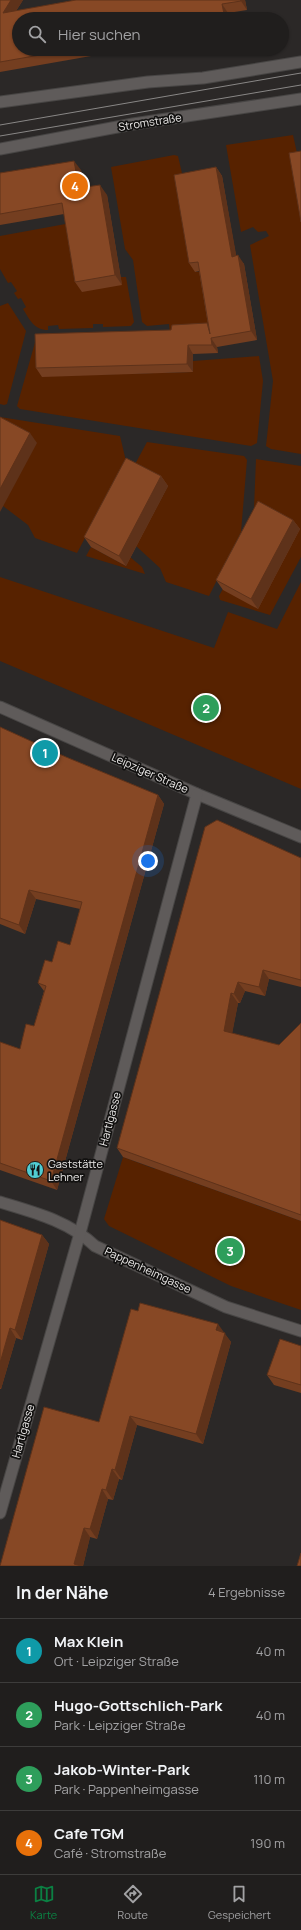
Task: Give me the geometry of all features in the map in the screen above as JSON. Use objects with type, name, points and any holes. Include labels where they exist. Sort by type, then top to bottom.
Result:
[{"type":"street","points":[[0,102],[148,82],[203,78],[301,62]]},
{"type":"street","name":"Stromstraße","points":[[0,148],[133,124],[301,98]]},
{"type":"street","name":"Leipziger Straße","points":[[0,707],[197,794],[301,837]]},
{"type":"street","name":"Hartlgasse","points":[[0,1513],[80,1233],[197,794]]},
{"type":"street","name":"Pappenheimgasse","points":[[0,1202],[46,1216],[80,1233],[95,1246],[226,1306],[301,1331]]},
{"type":"shaded area","points":[[293,135],[299,162],[301,193],[301,454],[271,449],[266,446],[273,381],[250,245],[269,236],[266,231],[258,232],[253,227],[241,232],[226,145]]},
{"type":"shaded area","points":[[174,155],[178,156],[184,182],[195,272],[204,271],[214,332],[42,376],[193,372],[193,361],[259,356],[263,381],[257,443],[251,446],[20,409],[17,406],[36,339],[170,334],[169,324],[147,326],[142,322],[133,260],[125,249],[111,167]]},
{"type":"shaded area","points":[[71,223],[121,277],[126,277],[134,322],[131,326],[103,327],[103,324],[93,324],[93,328],[59,329],[58,325],[48,326],[48,330],[43,330],[33,324],[23,309],[26,307],[21,298],[18,299],[14,293],[17,291],[11,282],[8,283],[0,269],[0,236]]},
{"type":"shaded area","points":[[8,303],[26,331],[7,404],[4,405],[0,404],[0,306]]},
{"type":"shaded area","points":[[0,417],[120,436],[126,461],[77,553],[35,538],[28,525],[3,506]]},
{"type":"shaded area","points":[[147,442],[244,456],[247,460],[241,532],[209,596],[166,582],[160,568],[136,546],[168,486],[133,468]]},
{"type":"shaded area","points":[[256,459],[301,466],[301,557],[270,615],[220,600],[219,596],[253,533]]},
{"type":"shaded area","points":[[91,547],[126,566],[130,557],[142,567],[145,574],[86,556]]},
{"type":"shaded area","points":[[0,577],[214,648],[228,612],[277,629],[301,582],[301,789],[0,661]]},
{"type":"shaded area","points":[[123,1157],[155,1169],[158,1159],[170,1174],[301,1221],[301,1310],[231,1286],[109,1226],[104,1219]]},
{"type":"building","points":[[0,0],[11,0],[3,13],[76,0],[241,1],[222,4],[224,12],[12,12],[12,56],[34,56],[0,62]]},
{"type":"building","points":[[301,151],[301,222],[289,153]]},
{"type":"building","points":[[74,161],[79,188],[100,185],[115,275],[75,282],[62,203],[0,214],[0,173]]},
{"type":"building","points":[[216,167],[232,257],[238,255],[251,331],[211,338],[212,345],[188,345],[187,364],[36,368],[35,334],[171,330],[172,325],[207,323],[210,334],[198,262],[189,263],[174,175]]},
{"type":"building","points":[[0,417],[30,433],[0,489]]},
{"type":"building","points":[[126,458],[161,476],[119,556],[84,537]]},
{"type":"building","points":[[258,501],[293,520],[251,599],[216,580]]},
{"type":"building","points":[[0,727],[66,757],[158,795],[51,1181],[0,1163],[0,1042],[20,1049],[26,1024],[34,1026],[46,986],[38,983],[45,960],[52,962],[58,941],[70,945],[82,902],[29,890],[19,925],[0,918]]},
{"type":"building","points":[[217,820],[301,858],[301,980],[263,970],[259,987],[238,982],[234,994],[231,993],[224,1031],[279,1045],[301,1023],[301,1215],[117,1148],[205,827]]},
{"type":"building","points":[[0,1220],[42,1235],[15,1330],[10,1328],[0,1363]]},
{"type":"building","points":[[140,1303],[218,1324],[216,1330],[225,1333],[196,1434],[130,1416],[115,1470],[112,1469],[106,1490],[102,1489],[90,1529],[84,1528],[74,1564],[81,1566],[0,1566],[44,1407],[99,1422],[131,1309],[138,1311]]},
{"type":"building","points":[[280,1339],[301,1346],[301,1385],[267,1375]]},
{"type":"building","points":[[301,1553],[301,1566],[297,1566]]},
{"type":"tram line","points":[[0,125],[301,73]]},
{"type":"tram line","points":[[0,136],[301,85]]},
{"type":"place","name":"Cafe TGM","points":[[75,186]]},
{"type":"place","name":"Hugo-Gottschlich-Park","points":[[206,708]]},
{"type":"place","name":"Max Klein","points":[[45,753]]},
{"type":"place","name":"Gaststätte Lehner","points":[[35,1170]]},
{"type":"place","name":"Jakob-Winter-Park","points":[[230,1251]]}]
